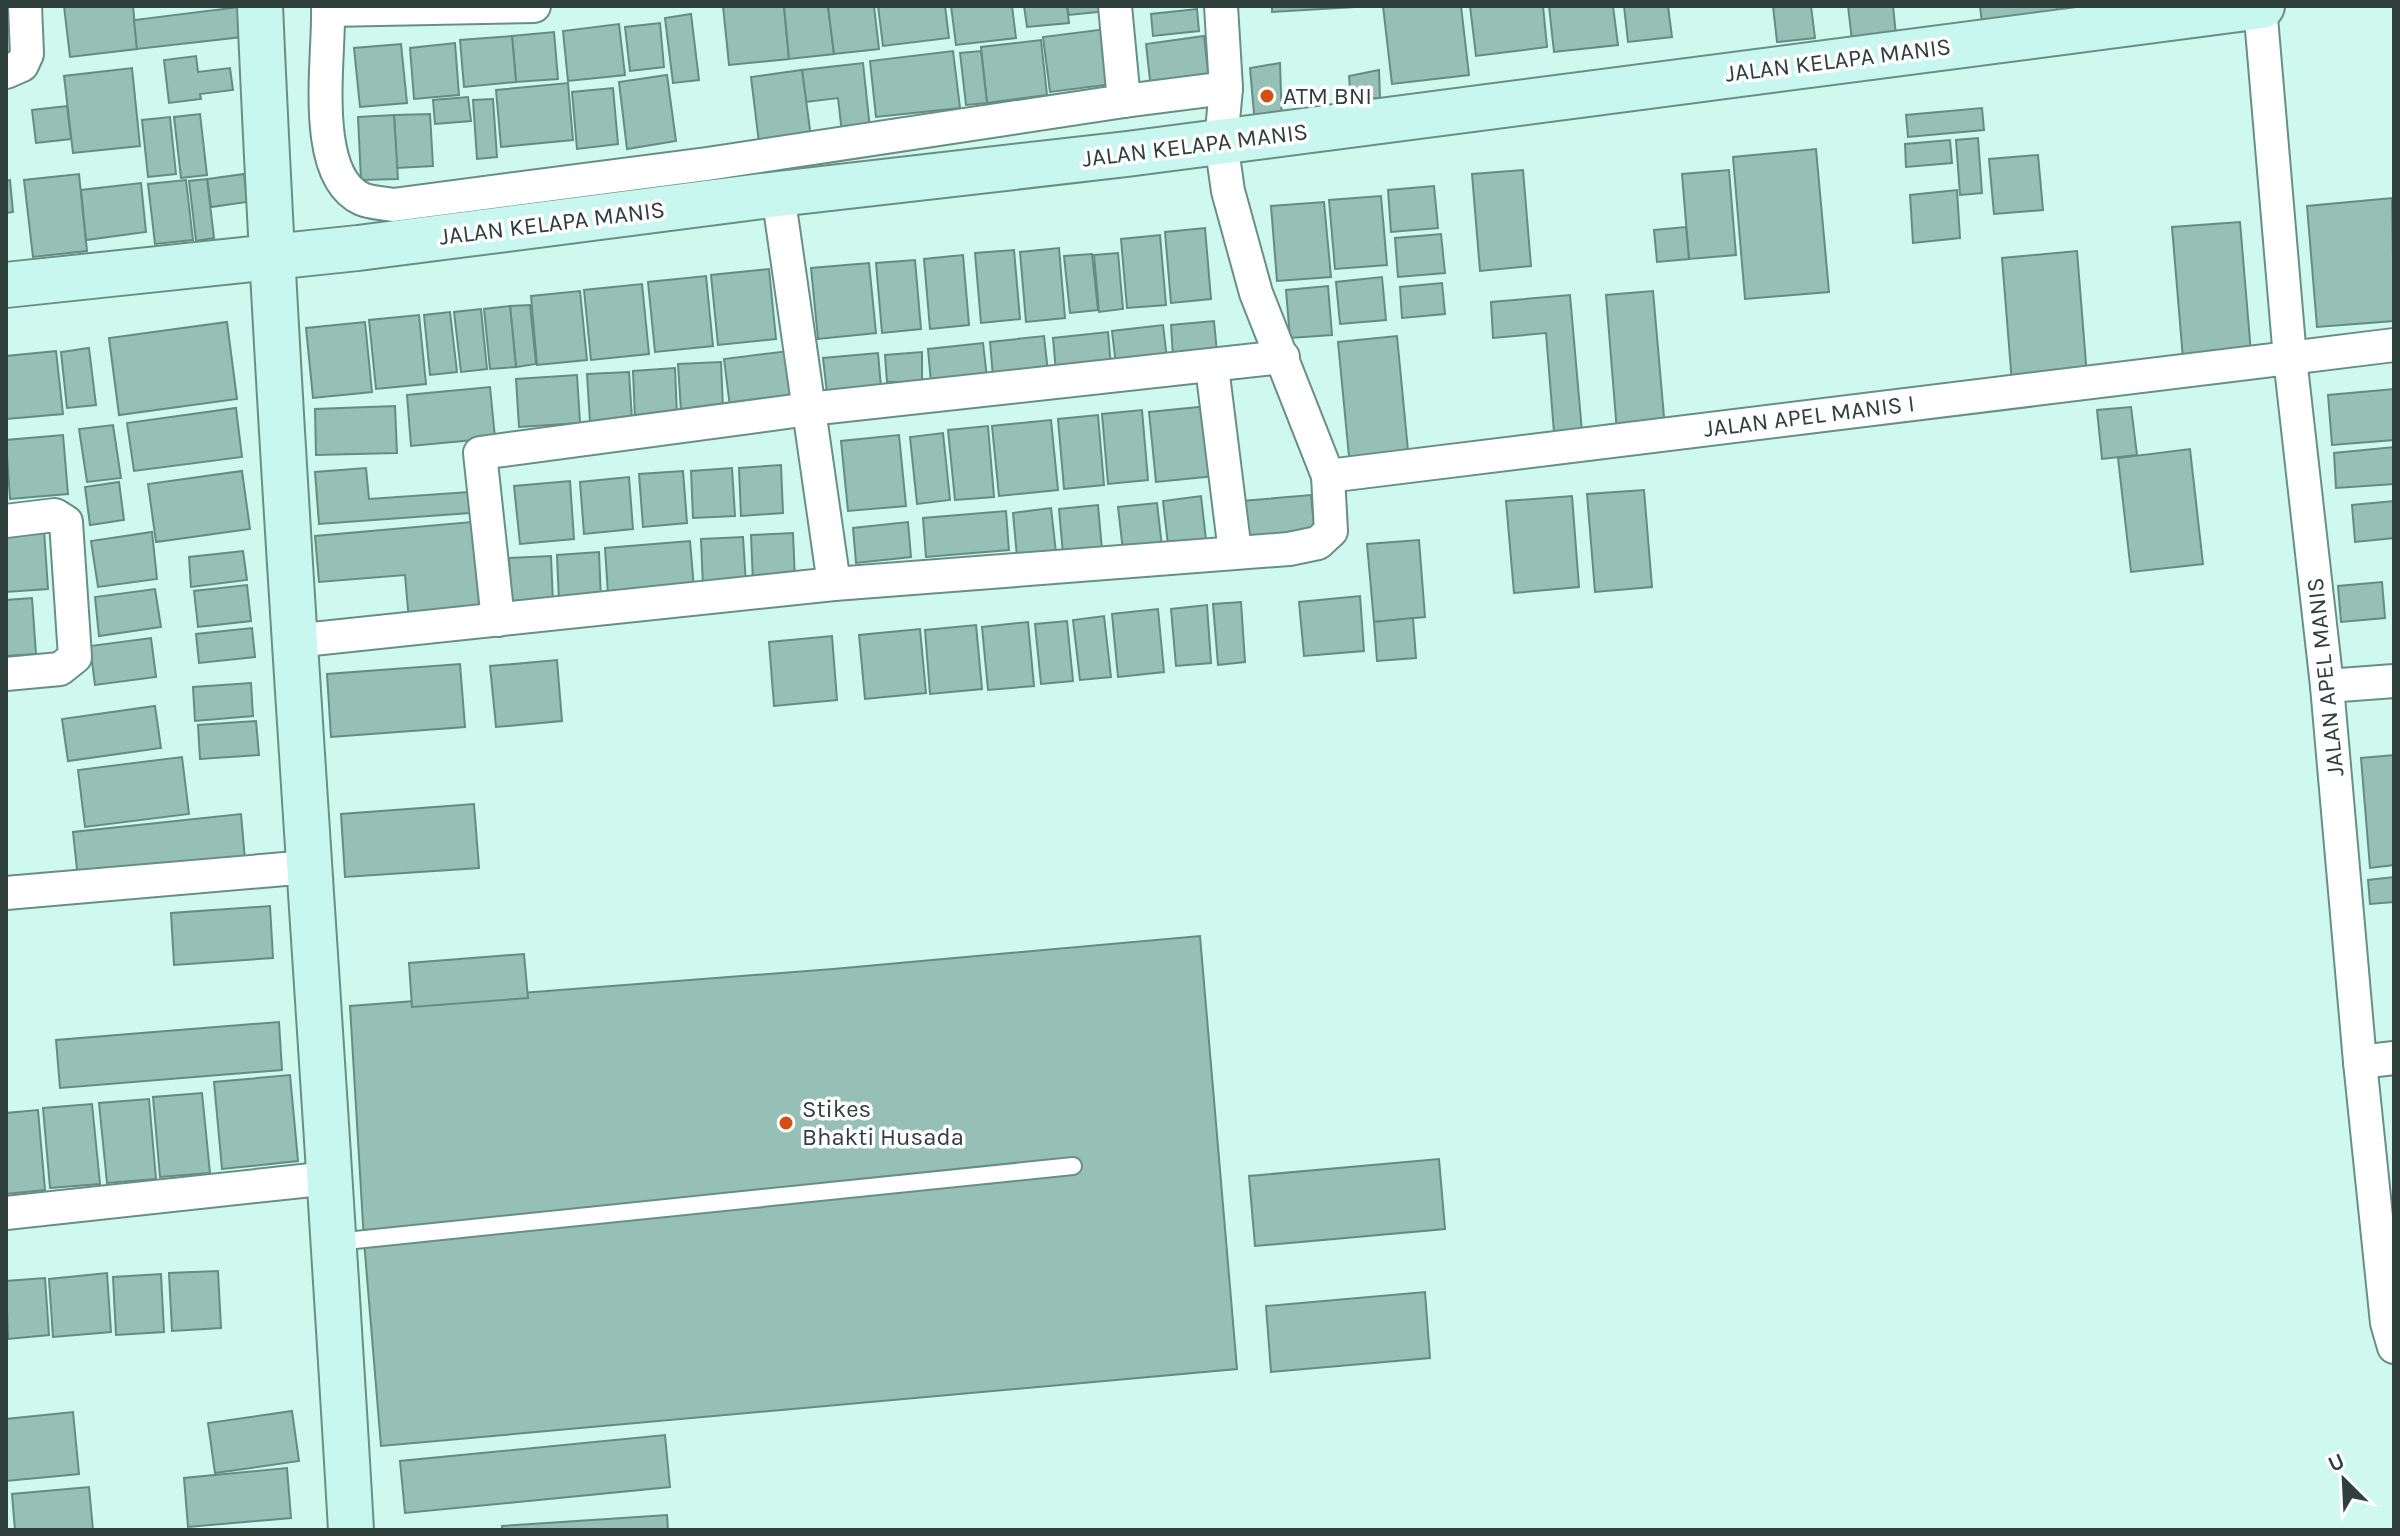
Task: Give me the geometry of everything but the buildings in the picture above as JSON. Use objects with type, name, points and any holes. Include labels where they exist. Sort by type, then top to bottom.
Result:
[{"type":"street","points":[[6,72],[22,65],[27,54],[25,6]]},
{"type":"street","points":[[260,6],[271,258],[308,867],[336,1242],[351,1530]]},
{"type":"street","points":[[1115,6],[1124,101]]},
{"type":"street","points":[[294,641],[834,584],[1289,549],[1318,543],[1331,531],[1328,476],[1256,293],[1228,191],[1221,142],[1226,88],[1221,6]]},
{"type":"street","name":"JALAN KELAPA MANIS","points":[[6,285],[271,258],[1221,142],[2261,6]]},
{"type":"street","name":"JALAN APEL MANIS","points":[[2261,6],[2290,358],[2327,686],[2360,1062],[2387,1323],[2394,1347]]},
{"type":"street","points":[[525,7],[328,8],[327,129],[336,176],[362,199],[393,205],[707,164],[1226,88]]},
{"type":"street","points":[[778,194],[834,584]]},
{"type":"street","name":"JALAN APEL MANIS I","points":[[1328,476],[2394,345]]},
{"type":"street","points":[[498,620],[480,453],[809,409],[1283,357]]},
{"type":"street","points":[[1212,367],[1235,552]]},
{"type":"street","points":[[6,521],[55,515],[66,522],[75,657],[60,669],[6,674]]},
{"type":"street","points":[[2327,686],[2394,681]]},
{"type":"street","points":[[6,893],[308,867]]},
{"type":"street","points":[[2360,1062],[2394,1058]]},
{"type":"street","points":[[6,1213],[330,1178]]},
{"type":"lane","points":[[336,1242],[1073,1166]]},
{"type":"place","name":"ATM BNI","points":[[1267,96]]},
{"type":"place","name":"Stikes Bhakti Husada","points":[[786,1123]]}]
